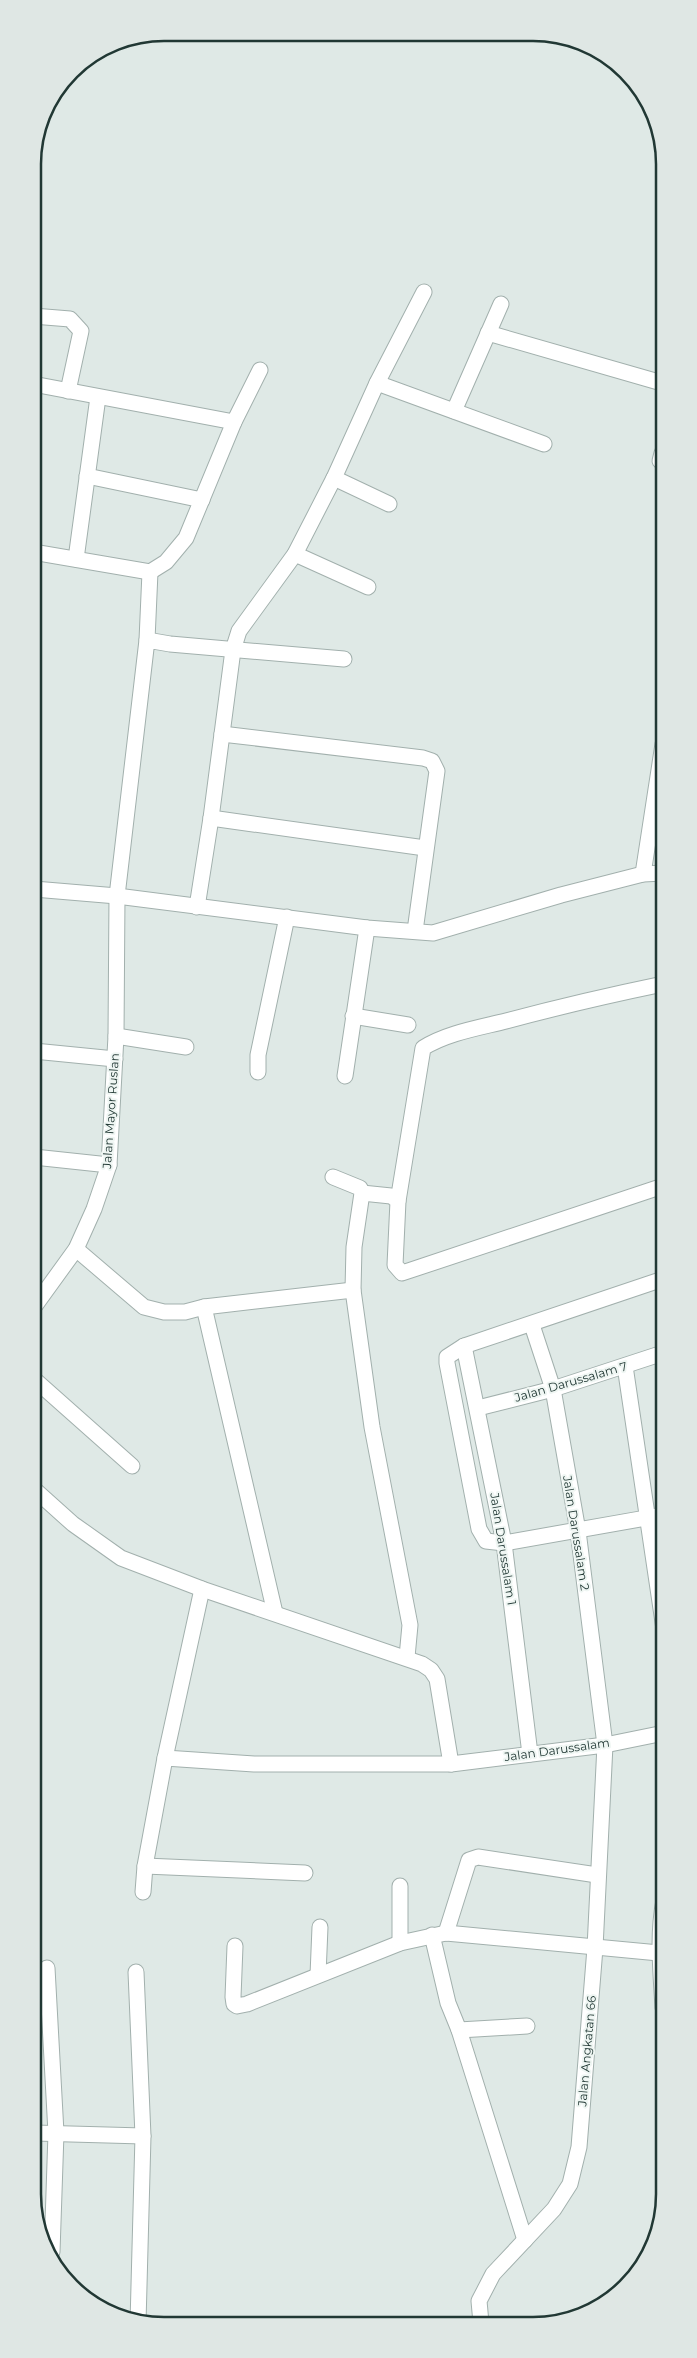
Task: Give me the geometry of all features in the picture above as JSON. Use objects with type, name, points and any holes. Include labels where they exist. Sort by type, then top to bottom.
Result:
[{"type":"street","points":[[196,907],[212,818],[233,650],[240,631],[295,554],[334,478],[376,383],[424,292]]},
{"type":"street","points":[[454,411],[501,304]]},
{"type":"street","points":[[42,317],[70,319],[81,331],[68,391]]},
{"type":"street","points":[[488,333],[656,381]]},
{"type":"street","points":[[42,553],[150,572],[166,562],[186,538],[234,422],[260,370]]},
{"type":"street","points":[[376,383],[544,444]]},
{"type":"street","points":[[42,386],[234,422]]},
{"type":"street","points":[[76,559],[98,397]]},
{"type":"street","points":[[87,476],[202,500]]},
{"type":"street","points":[[334,478],[389,504]]},
{"type":"street","points":[[295,554],[368,587]]},
{"type":"street","name":"Jalan Mayor Ruslan","points":[[41,1297],[76,1248],[94,1209],[109,1165],[116,1036],[117,896],[147,640],[150,572]]},
{"type":"street","points":[[147,640],[233,650],[344,659]]},
{"type":"street","points":[[222,734],[414,757],[432,761],[437,771],[415,931]]},
{"type":"street","points":[[643,874],[656,792]]},
{"type":"street","points":[[212,818],[425,848]]},
{"type":"street","points":[[42,890],[117,896],[367,928],[433,933],[562,895],[643,874],[656,873]]},
{"type":"street","points":[[258,1072],[258,1055],[287,917]]},
{"type":"street","points":[[345,1076],[367,928]]},
{"type":"street","points":[[655,1189],[402,1273],[395,1265],[398,1201],[423,1048],[434,1041],[464,1032],[595,998],[656,986]]},
{"type":"street","points":[[353,1016],[408,1025]]},
{"type":"street","points":[[116,1036],[186,1047]]},
{"type":"street","points":[[42,1052],[115,1059]]},
{"type":"street","points":[[42,1158],[109,1165]]},
{"type":"street","points":[[333,1177],[360,1188],[362,1193],[354,1247],[352,1290],[372,1427],[410,1620],[407,1657]]},
{"type":"street","points":[[362,1193],[391,1196],[398,1201]]},
{"type":"street","points":[[76,1248],[144,1307],[164,1312],[186,1312],[204,1307],[352,1290]]},
{"type":"street","points":[[655,1282],[532,1325],[464,1346],[448,1357],[447,1364],[479,1529],[486,1540],[504,1543],[578,1531],[655,1515]]},
{"type":"street","points":[[204,1307],[275,1613]]},
{"type":"street","name":"Jalan Darussalam 2","points":[[532,1325],[552,1389],[578,1531],[605,1745]]},
{"type":"street","name":"Jalan Darussalam 1","points":[[464,1346],[504,1543],[530,1754]]},
{"type":"street","name":"Jalan Darussalam 7","points":[[478,1408],[552,1389],[655,1356]]},
{"type":"street","points":[[625,1366],[655,1512]]},
{"type":"street","points":[[41,1386],[132,1466]]},
{"type":"street","points":[[41,1495],[88,1536],[122,1558],[202,1589],[407,1657],[431,1670],[437,1680],[451,1764]]},
{"type":"street","points":[[143,1892],[145,1866],[165,1758],[202,1589]]},
{"type":"street","name":"Jalan Darussalam","points":[[165,1758],[254,1764],[451,1764],[605,1745],[655,1735]]},
{"type":"street","name":"Jalan Angkatan 66","points":[[480,2317],[479,2302],[483,2289],[493,2274],[554,2209],[570,2184],[579,2148],[595,1948],[597,1874],[605,1745]]},
{"type":"street","points":[[525,2240],[459,2030],[448,2003],[439,1934],[469,1860],[478,1857],[597,1874]]},
{"type":"street","points":[[145,1866],[305,1873]]},
{"type":"street","points":[[400,1886],[400,1943]]},
{"type":"street","points":[[318,1975],[320,1927]]},
{"type":"street","points":[[235,1946],[233,1998],[234,2004],[237,2006],[247,2004],[400,1943],[439,1934],[655,1953]]},
{"type":"street","points":[[47,1968],[56,2133],[52,2244]]},
{"type":"street","points":[[136,1972],[143,2136],[138,2314]]},
{"type":"street","points":[[459,2030],[527,2026]]},
{"type":"street","points":[[41,2133],[143,2136]]}]
